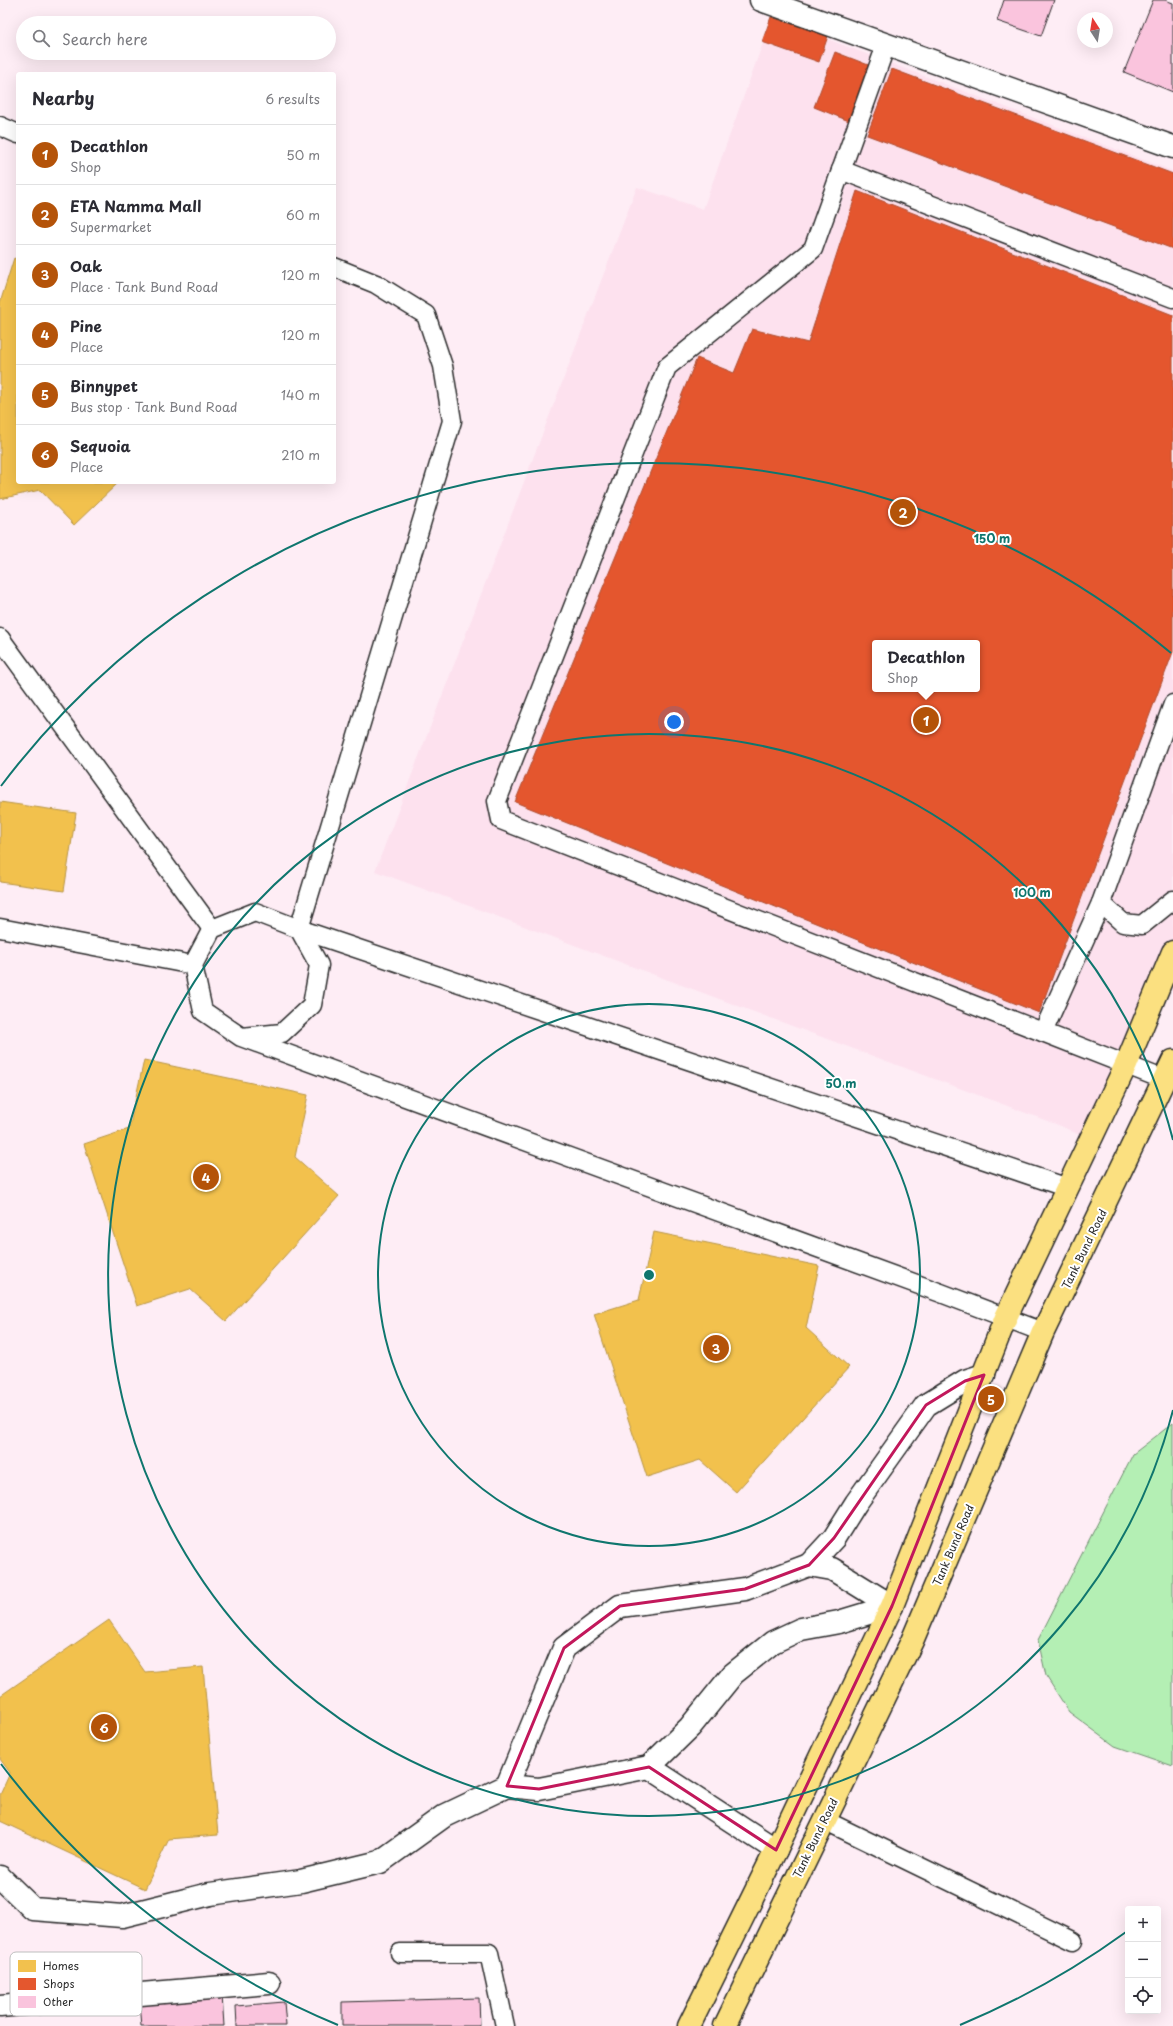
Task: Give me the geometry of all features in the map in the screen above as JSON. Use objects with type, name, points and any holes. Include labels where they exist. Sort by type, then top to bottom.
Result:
[{"type":"main road","points":[[689,2026],[776,1850],[892,1606],[1006,1317],[1126,1065],[1173,952]]},
{"type":"main road","name":"Tank Bund Road","points":[[725,2026],[912,1640],[1043,1332],[1170,1074]]},
{"type":"street","points":[[761,0],[1173,147]]},
{"type":"street","points":[[507,1786],[564,1648],[620,1606],[745,1589],[809,1565],[834,1538],[856,1503],[926,1405],[965,1381],[984,1375]]},
{"type":"street","points":[[809,1565],[832,1569],[892,1606]]},
{"type":"street","points":[[0,1877],[33,1909],[122,1916],[210,1894],[301,1881],[380,1862],[444,1816],[507,1786],[539,1789],[649,1768],[690,1727],[733,1674],[773,1642],[801,1629],[839,1622],[892,1606]]},
{"type":"street","points":[[649,1768],[776,1850]]},
{"type":"street","points":[[142,1994],[269,1983]]},
{"type":"street","points":[[0,2006],[10,2005]]},
{"type":"lane","points":[[886,45],[813,249],[668,367],[497,801],[501,820],[1126,1065],[1170,1074]]},
{"type":"lane","points":[[0,126],[16,133]]},
{"type":"lane","points":[[841,170],[1173,298]]},
{"type":"lane","points":[[241,1037],[282,1033],[312,1005],[319,965],[299,929],[452,421],[443,366],[426,315],[376,284],[336,268]]},
{"type":"lane","points":[[0,638],[212,929]]},
{"type":"lane","points":[[1042,1032],[1101,903],[1173,704]]},
{"type":"lane","points":[[1101,903],[1123,923],[1142,925],[1173,900]]},
{"type":"lane","points":[[1043,1332],[1006,1317],[241,1037],[203,1011],[193,965],[212,929],[255,912],[299,929],[1068,1188]]},
{"type":"lane","points":[[0,928],[193,965]]},
{"type":"lane","points":[[824,1820],[1073,1940]]},
{"type":"lane","points":[[400,1953],[489,1953],[505,2026]]},
{"type":"highlighted area","points":[[984,1375],[892,1606],[776,1850],[649,1767],[539,1789],[507,1786],[564,1648],[620,1606],[745,1589],[809,1565],[834,1538],[926,1405],[965,1381]]},
{"type":"shaded area","points":[[772,18],[1173,171],[1173,953],[1098,1144],[1061,1126],[375,871],[637,187],[703,209]]},
{"type":"green space","points":[[1173,1423],[1173,1766],[1115,1746],[1069,1712],[1046,1676],[1038,1640],[1133,1454]]},
{"type":"building: Homes","points":[[14,258],[16,259],[16,484],[117,484],[74,525],[40,490],[0,499],[0,303]]},
{"type":"building: Homes","points":[[0,802],[76,813],[64,891],[0,882]]},
{"type":"building: Homes","points":[[144,1060],[308,1095],[295,1157],[339,1196],[226,1321],[190,1289],[137,1306],[84,1144],[129,1129]]},
{"type":"building: Homes","points":[[654,1232],[819,1266],[806,1328],[849,1367],[736,1492],[700,1460],[647,1477],[594,1314],[639,1300]]},
{"type":"building: Homes","points":[[109,1620],[145,1672],[203,1667],[218,1835],[169,1839],[145,1889],[0,1821],[0,1795],[10,1773],[0,1759],[0,1696]]},
{"type":"building: Shops","points":[[771,17],[828,36],[819,62],[762,42]]},
{"type":"building: Shops","points":[[835,52],[871,66],[849,121],[814,107]]},
{"type":"building: Shops","points":[[892,69],[1173,174],[1173,249],[867,135]]},
{"type":"building: Shops","points":[[857,191],[1173,315],[1173,652],[1039,1013],[515,802],[697,358],[734,373],[752,329],[808,343]]},
{"type":"building: Other","points":[[1004,0],[1054,0],[1041,36],[997,21]]},
{"type":"building: Other","points":[[1153,0],[1165,0],[1173,3],[1173,92],[1124,72]]},
{"type":"building: Other","points":[[222,1995],[224,2026],[141,2026],[140,2016],[142,2016],[142,2003]]},
{"type":"building: Other","points":[[479,1998],[480,2026],[342,2026],[342,2002]]},
{"type":"building: Other","points":[[284,2002],[286,2026],[237,2026],[236,2006]]},
{"type":"place","name":"ETA Namma Mall","points":[[903,512]]},
{"type":"place","name":"Decathlon","points":[[926,720]]},
{"type":"place","name":"Pine","points":[[206,1177]]},
{"type":"place","name":"Oak","points":[[716,1348]]},
{"type":"place","name":"Binnypet","points":[[991,1399]]},
{"type":"place","name":"Sequoia","points":[[104,1727]]}]
